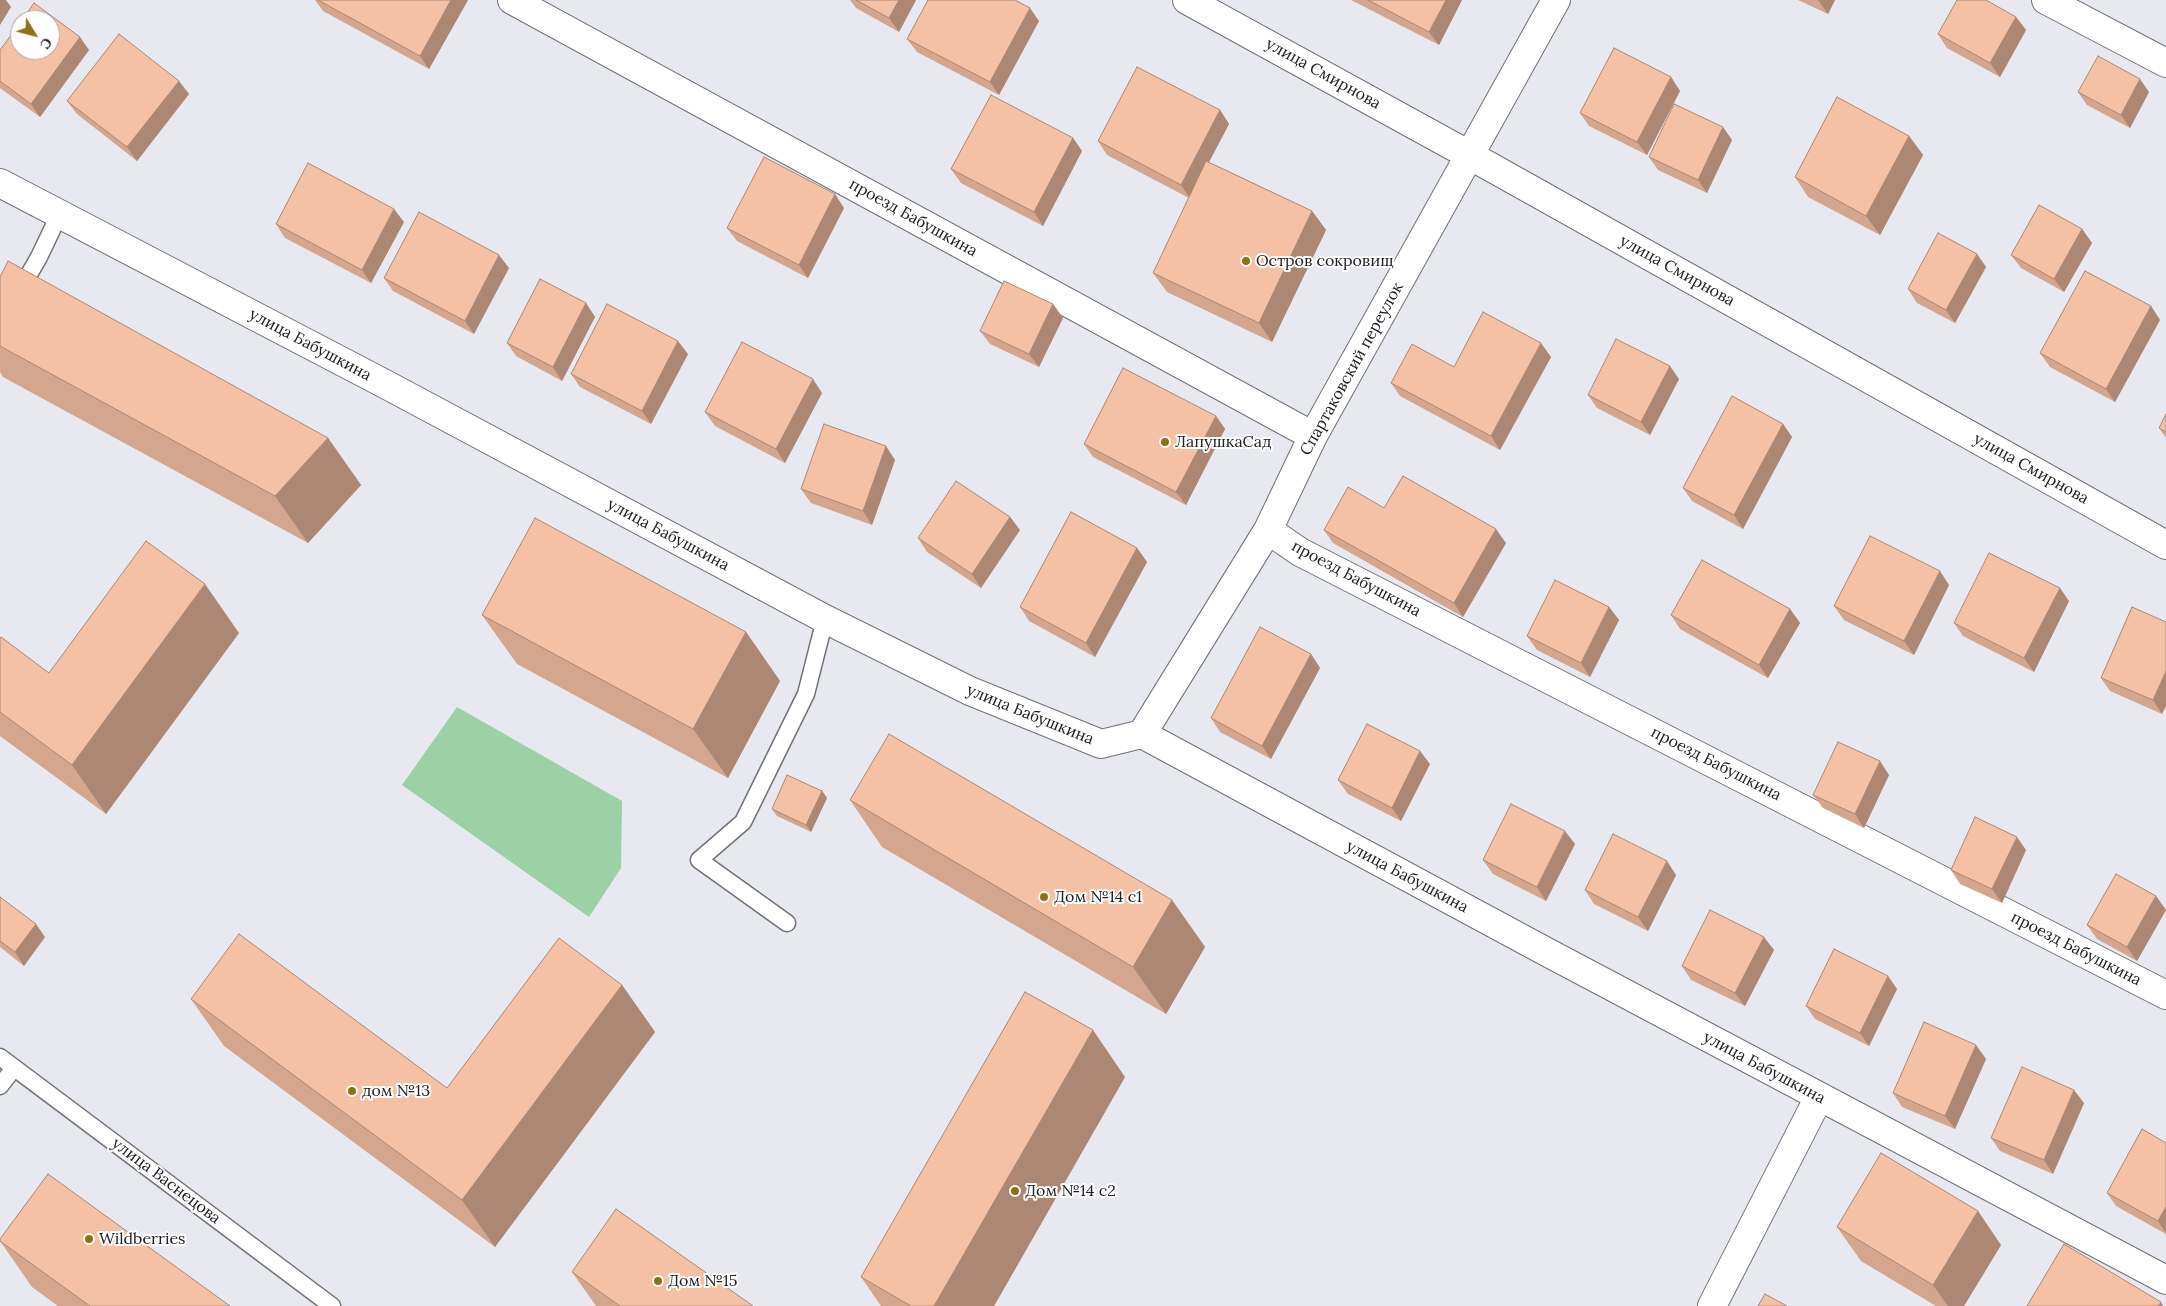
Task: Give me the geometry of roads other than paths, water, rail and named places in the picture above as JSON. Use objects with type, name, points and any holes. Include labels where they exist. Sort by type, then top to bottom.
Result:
[{"type":"street","name":"проезд Бабушкина","points":[[512,0],[1313,436]]},
{"type":"street","name":"улица Смирнова","points":[[1187,0],[1471,156],[2166,545]]},
{"type":"street","name":"Спартаковский переулок","points":[[1142,734],[1268,530],[1313,436],[1471,156],[1556,0]]},
{"type":"street","points":[[2046,0],[2166,63]]},
{"type":"street","name":"улица Бабушкина","points":[[0,183],[826,618],[970,691],[1101,744],[1142,734],[1819,1097],[2166,1280]]},
{"type":"street","name":"проезд Бабушкина","points":[[1268,530],[1300,552],[2166,995]]},
{"type":"street","points":[[1712,1306],[1819,1097]]},
{"type":"lane","points":[[0,176],[60,213],[39,257],[0,325]]},
{"type":"lane","points":[[787,923],[699,860],[743,822],[806,694],[826,618]]},
{"type":"lane","name":"улица Васнецова","points":[[0,1057],[332,1306]]},
{"type":"lane","points":[[0,1086],[14,1068]]},
{"type":"place","name":"Остров сокровищ","points":[[1246,261]]},
{"type":"place","name":"ЛапушкаСад","points":[[1165,442]]},
{"type":"place","name":"Дом №14 с1","points":[[1044,897]]},
{"type":"place","name":"дом №13","points":[[352,1091]]},
{"type":"place","name":"Дом №14 с2","points":[[1015,1191]]},
{"type":"place","name":"Wildberries","points":[[89,1239]]},
{"type":"place","name":"Дом №15","points":[[658,1281]]}]
